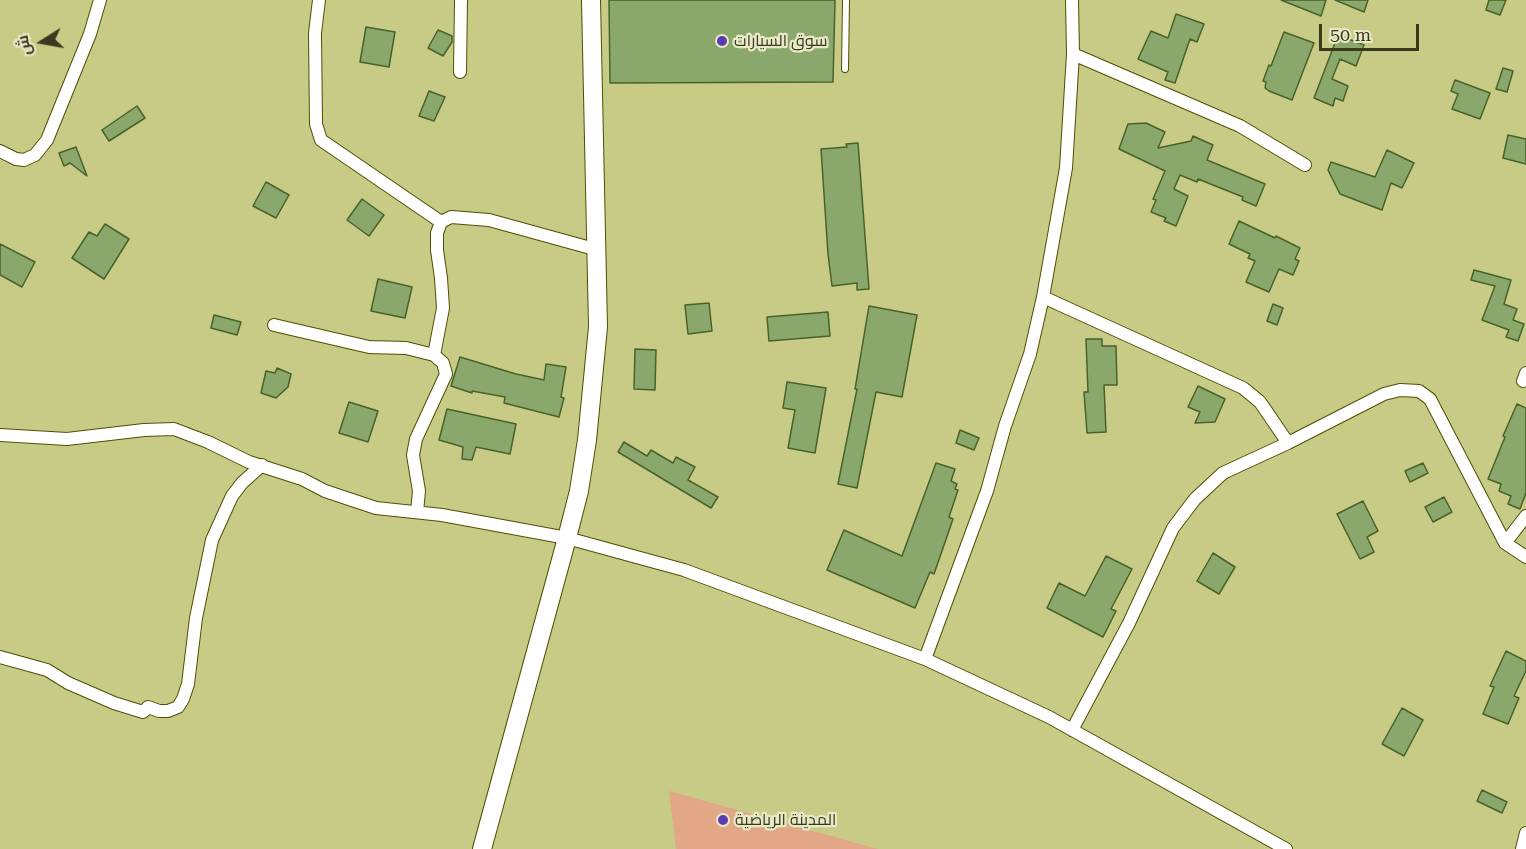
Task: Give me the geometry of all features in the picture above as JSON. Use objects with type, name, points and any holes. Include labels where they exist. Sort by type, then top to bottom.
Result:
[{"type":"main road","points":[[482,849],[567,538],[579,491],[587,440],[598,327],[591,0]]},
{"type":"street","points":[[0,151],[16,159],[24,160],[35,155],[47,140],[90,34],[100,0]]},
{"type":"street","points":[[319,0],[315,33],[316,124],[321,140],[441,222]]},
{"type":"street","points":[[460,72],[461,0]]},
{"type":"street","points":[[925,659],[987,491],[1005,426],[1030,354],[1043,297],[1066,168],[1072,54],[1072,0]]},
{"type":"street","points":[[1072,54],[1240,126],[1305,165]]},
{"type":"street","points":[[434,355],[442,308],[437,250],[437,233],[441,222],[451,217],[489,220],[598,250]]},
{"type":"street","points":[[1043,297],[1243,387],[1260,402],[1288,443]]},
{"type":"street","points":[[274,325],[369,347],[406,348],[434,355],[444,363],[446,374],[416,439],[413,455],[419,492],[417,512]]},
{"type":"street","points":[[1072,730],[1128,623],[1173,528],[1190,507],[1223,473],[1384,394],[1400,390],[1419,391],[1430,399],[1505,543],[1526,557]]},
{"type":"street","points":[[0,435],[67,439],[174,429],[302,479],[348,500],[376,508],[417,512],[567,538],[684,570],[925,659],[1072,730],[1286,849]]},
{"type":"street","points":[[0,657],[47,670],[68,683],[114,703],[143,712],[148,707],[168,711],[178,707],[188,684],[196,618],[212,540],[232,496],[242,483],[262,465]]},
{"type":"street","points":[[1505,543],[1526,516]]},
{"type":"lane","points":[[845,69],[846,0]]},
{"type":"shaded area","name":"المدينة الرياضية","points":[[669,791],[878,849],[676,849]]},
{"type":"building","name":"سوق السيارات","points":[[609,0],[835,0],[833,82],[610,83]]},
{"type":"building","points":[[1281,0],[1326,0],[1321,16]]},
{"type":"building","points":[[1335,0],[1368,0],[1364,12]]},
{"type":"building","points":[[1489,0],[1506,0],[1500,15],[1486,10]]},
{"type":"building","points":[[1176,14],[1204,24],[1197,42],[1190,39],[1175,83],[1165,80],[1168,72],[1138,59],[1151,31],[1168,38]]},
{"type":"building","points":[[366,27],[395,32],[389,67],[360,62]]},
{"type":"building","points":[[438,30],[452,36],[452,42],[443,56],[428,48]]},
{"type":"building","points":[[1284,32],[1314,43],[1292,100],[1269,91],[1265,88],[1266,82],[1263,81]]},
{"type":"building","points":[[1338,35],[1364,45],[1356,66],[1340,59],[1332,79],[1348,86],[1343,101],[1335,98],[1333,106],[1314,98]]},
{"type":"building","points":[[1503,68],[1513,71],[1507,92],[1496,89]]},
{"type":"building","points":[[1455,80],[1490,93],[1480,119],[1452,109],[1458,94],[1451,91]]},
{"type":"building","points":[[429,91],[445,97],[434,121],[419,116]]},
{"type":"building","points":[[137,106],[145,118],[109,141],[102,130]]},
{"type":"building","points":[[1146,123],[1165,132],[1158,148],[1191,141],[1193,136],[1213,145],[1207,160],[1265,184],[1256,206],[1242,200],[1243,197],[1198,179],[1197,182],[1180,175],[1174,189],[1188,196],[1176,226],[1164,221],[1166,218],[1151,212],[1156,200],[1153,199],[1165,171],[1119,149],[1128,124]]},
{"type":"building","points":[[1508,135],[1526,139],[1526,164],[1503,158]]},
{"type":"building","points":[[858,143],[869,289],[857,290],[857,283],[832,286],[821,149],[847,147],[846,144]]},
{"type":"building","points":[[76,147],[87,176],[70,163],[64,166],[59,153]]},
{"type":"building","points":[[1387,150],[1414,163],[1402,188],[1391,183],[1382,210],[1340,194],[1328,170],[1331,162],[1375,177]]},
{"type":"building","points":[[266,182],[289,195],[276,218],[253,206]]},
{"type":"building","points":[[362,199],[384,215],[369,236],[347,220]]},
{"type":"building","points":[[1239,221],[1300,248],[1295,259],[1299,261],[1293,275],[1279,269],[1269,292],[1246,282],[1255,261],[1248,258],[1250,254],[1229,244]]},
{"type":"building","points":[[105,224],[129,239],[104,279],[72,258],[89,232],[97,236]]},
{"type":"building","points":[[0,244],[35,262],[22,287],[0,275]]},
{"type":"building","points":[[1474,270],[1511,280],[1504,304],[1517,309],[1513,320],[1524,324],[1518,341],[1506,337],[1509,330],[1482,320],[1495,286],[1471,280]]},
{"type":"building","points":[[378,279],[412,287],[405,318],[371,311]]},
{"type":"building","points":[[709,303],[712,331],[688,334],[685,305]]},
{"type":"building","points":[[1273,304],[1283,308],[1277,325],[1267,321]]},
{"type":"building","points":[[869,306],[917,315],[902,397],[876,392],[857,488],[838,484],[857,389],[855,389]]},
{"type":"building","points":[[828,312],[830,336],[769,341],[767,317]]},
{"type":"building","points":[[214,315],[241,322],[237,335],[211,328]]},
{"type":"building","points":[[1086,339],[1102,339],[1102,346],[1116,346],[1117,385],[1104,385],[1106,432],[1087,433],[1084,392],[1088,392]]},
{"type":"building","points":[[635,349],[656,350],[655,390],[634,389]]},
{"type":"building","points":[[460,357],[544,380],[546,364],[566,367],[561,397],[564,398],[559,417],[504,403],[505,397],[472,391],[472,393],[451,386]]},
{"type":"building","points":[[277,368],[291,374],[288,387],[276,398],[261,393],[266,371],[275,373]]},
{"type":"building","points":[[787,382],[826,388],[815,453],[788,448],[795,410],[783,408]]},
{"type":"building","points":[[1198,386],[1225,399],[1215,422],[1195,423],[1200,412],[1188,407]]},
{"type":"building","points":[[349,402],[378,411],[368,442],[339,433]]},
{"type":"building","points":[[1517,404],[1526,408],[1526,493],[1520,509],[1508,504],[1511,496],[1499,491],[1501,484],[1488,479]]},
{"type":"building","points":[[447,409],[516,424],[510,454],[476,447],[472,460],[462,459],[463,447],[439,440]]},
{"type":"building","points":[[960,430],[979,438],[974,450],[956,443]]},
{"type":"building","points":[[624,442],[647,456],[651,450],[673,463],[676,457],[695,467],[688,480],[718,497],[711,508],[618,452]]},
{"type":"building","points":[[936,463],[955,469],[951,481],[957,484],[955,489],[958,490],[949,517],[953,519],[934,574],[930,572],[915,608],[827,570],[844,530],[902,556]]},
{"type":"building","points":[[1423,463],[1428,473],[1410,482],[1405,471]]},
{"type":"building","points":[[1444,497],[1452,512],[1433,522],[1425,507]]},
{"type":"building","points":[[1363,501],[1378,531],[1367,537],[1374,552],[1360,559],[1337,514]]},
{"type":"building","points":[[1213,553],[1235,567],[1219,594],[1197,581]]},
{"type":"building","points":[[1106,556],[1132,569],[1111,609],[1116,611],[1103,637],[1047,608],[1059,583],[1085,596]]},
{"type":"building","points":[[1506,651],[1526,661],[1526,671],[1514,696],[1519,698],[1508,724],[1483,714],[1494,687],[1490,686]]},
{"type":"building","points":[[1402,708],[1423,720],[1404,756],[1382,744]]},
{"type":"building","points":[[1482,790],[1507,802],[1502,813],[1477,801]]},
{"type":"place","name":"سوق السيارات","points":[[722,41]]},
{"type":"place","name":"المدينة الرياضية","points":[[723,820]]}]
